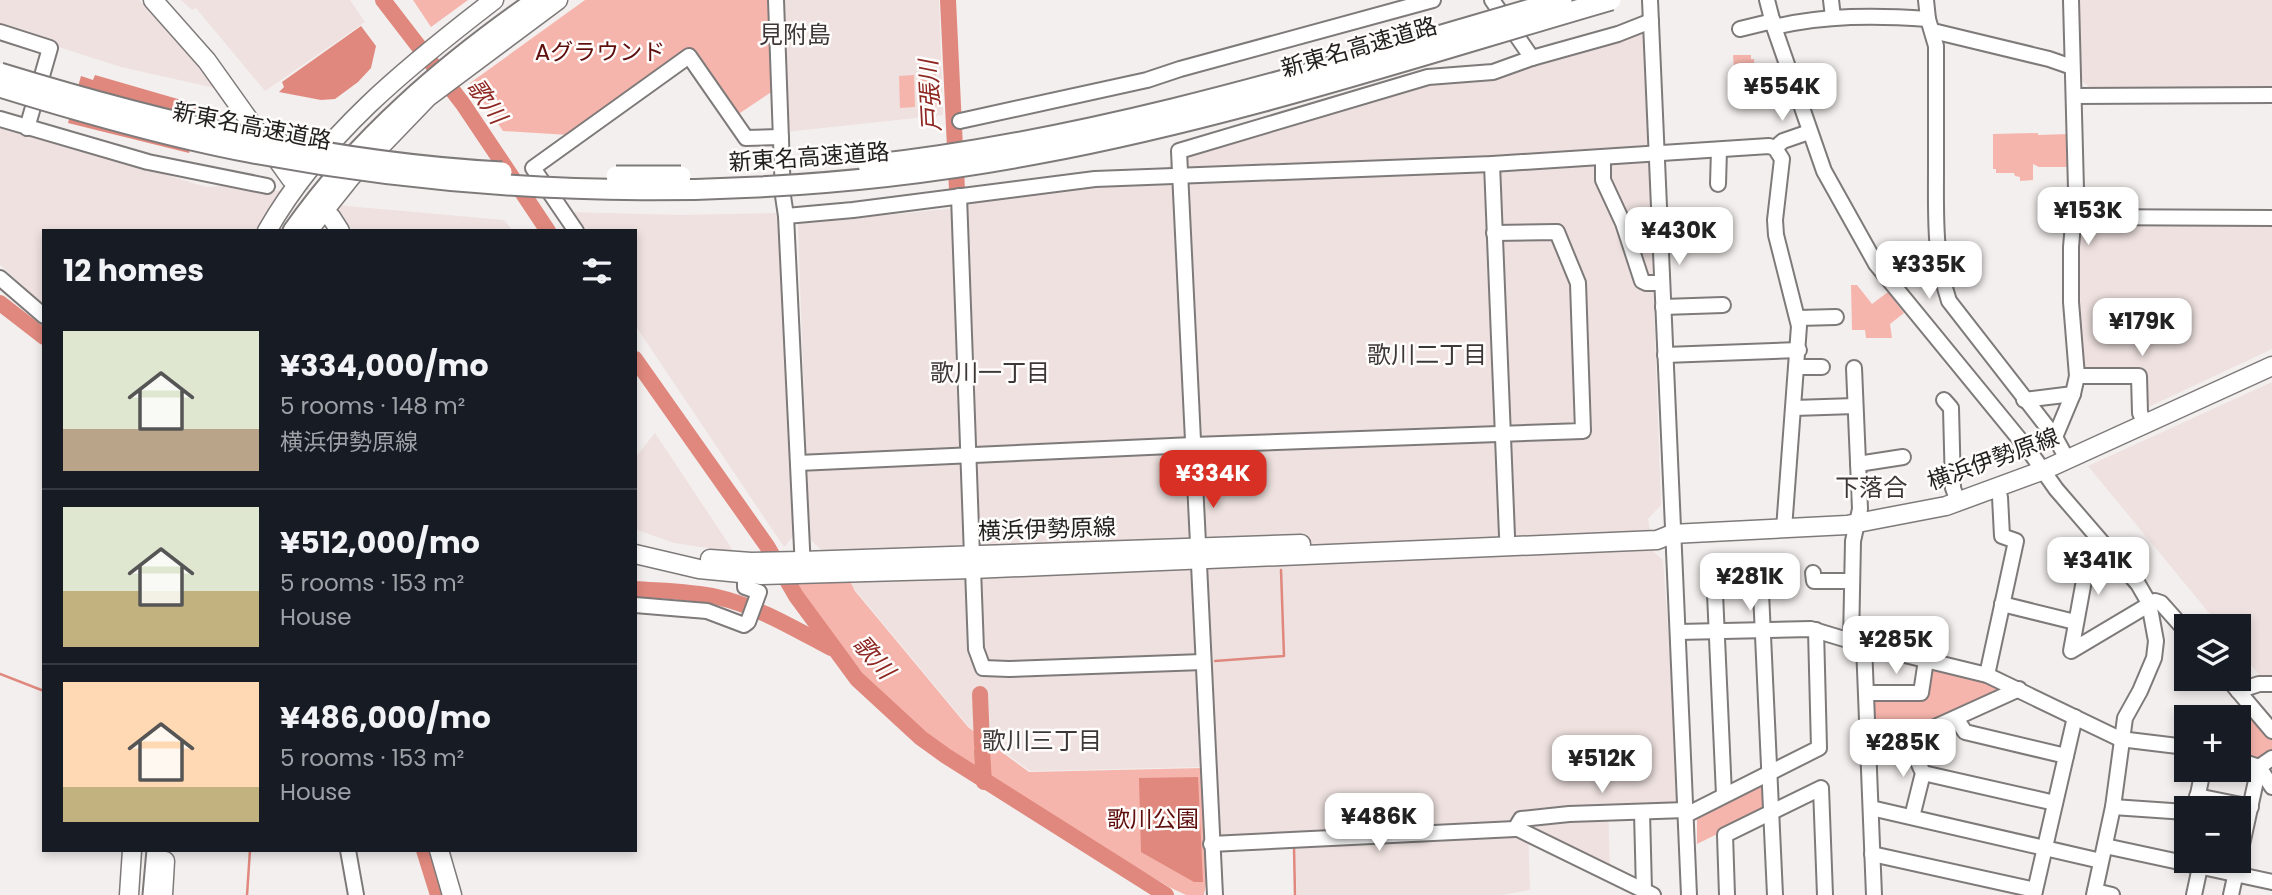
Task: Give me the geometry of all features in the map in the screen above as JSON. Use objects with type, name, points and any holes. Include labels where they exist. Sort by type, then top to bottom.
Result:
[{"type":"highway","points":[[280,229],[333,158],[372,117],[419,82],[517,0]]},
{"type":"highway","points":[[445,61],[537,0]]},
{"type":"highway","name":"新東名高速道路","points":[[0,73],[93,100],[245,138],[395,161],[487,171],[571,176],[755,175],[890,163],[1036,140],[1259,87],[1562,0]]},
{"type":"highway","name":"新東名高速道路","points":[[0,87],[169,135],[244,151],[407,177],[571,189],[755,187],[827,183],[956,168],[1114,138],[1290,93],[1611,0]]},
{"type":"highway","points":[[295,229],[346,162],[419,82]]},
{"type":"highway","points":[[142,895],[145,852]]},
{"type":"highway","points":[[153,895],[157,852]]},
{"type":"main road","points":[[153,0],[207,61],[294,174],[231,75],[168,0]]},
{"type":"main road","points":[[445,61],[494,0]]},
{"type":"main road","points":[[445,61],[558,0]]},
{"type":"main road","points":[[326,227],[351,177],[419,82]]},
{"type":"main road","points":[[268,229],[280,207],[309,169],[352,120],[419,82]]},
{"type":"main road","name":"横浜伊勢原線","points":[[1198,553],[1657,540],[1672,534],[1856,524],[1958,502],[2043,470],[2272,366]]},
{"type":"main road","name":"横浜伊勢原線","points":[[637,554],[699,569],[753,570],[1198,553],[1657,529],[1672,534]]},
{"type":"main road","name":"横浜伊勢原線","points":[[637,542],[753,570]]},
{"type":"main road","points":[[129,895],[132,852]]},
{"type":"main road","points":[[163,895],[166,852]]},
{"type":"main road","points":[[440,852],[452,895]]},
{"type":"street","points":[[776,0],[783,196],[798,463],[798,567]]},
{"type":"street","points":[[960,121],[1147,80],[1433,0]]},
{"type":"street","points":[[1492,0],[1532,58]]},
{"type":"street","points":[[1650,0],[1689,895]]},
{"type":"street","points":[[1768,0],[1809,132],[1824,171],[1876,264],[2056,489],[2138,584],[2150,603],[2156,641],[2154,658],[2125,718],[2120,738],[2113,807],[2095,893],[2112,895]]},
{"type":"street","points":[[1831,0],[1833,16]]},
{"type":"street","points":[[1926,0],[1936,46],[1936,225],[1937,259],[1942,280],[1949,302],[2055,437],[2067,459]]},
{"type":"street","points":[[2055,437],[2073,394],[2077,376],[2071,302],[2076,189],[2071,0]]},
{"type":"street","points":[[1743,26],[1833,16],[1872,15],[1931,25],[2072,67]]},
{"type":"street","points":[[1215,895],[1180,151],[1428,77],[1479,74],[1618,34],[1651,21]]},
{"type":"street","points":[[0,32],[50,48],[27,128]]},
{"type":"street","points":[[575,229],[533,167],[689,56],[746,138],[781,137]]},
{"type":"street","points":[[2074,96],[2272,95]]},
{"type":"street","points":[[0,119],[148,162],[267,187]]},
{"type":"street","points":[[1775,148],[1783,141],[1809,132]]},
{"type":"street","points":[[786,216],[1095,179],[1492,164],[1769,146],[1775,148],[1782,159],[1774,220],[1798,318],[1798,367],[1784,529]]},
{"type":"street","points":[[1718,184],[1719,150]]},
{"type":"street","points":[[1603,157],[1603,180],[1623,223],[1642,281],[1662,283]]},
{"type":"street","points":[[1492,164],[1507,536]]},
{"type":"street","points":[[959,196],[976,649],[983,667],[1009,669],[1203,662]]},
{"type":"street","points":[[2073,217],[2272,218]]},
{"type":"street","points":[[798,463],[1583,431],[1578,283],[1557,232],[1494,233]]},
{"type":"street","points":[[0,278],[42,314]]},
{"type":"street","points":[[0,289],[16,303],[42,315]]},
{"type":"street","points":[[1663,307],[1717,301]]},
{"type":"street","points":[[1798,318],[1836,317]]},
{"type":"street","points":[[1665,355],[1799,349]]},
{"type":"street","points":[[1798,367],[1822,367]]},
{"type":"street","points":[[1854,368],[1860,509],[1853,541],[1852,581],[1858,643],[1867,693],[1874,895]]},
{"type":"street","points":[[2077,376],[2139,376],[2140,412],[2145,423]]},
{"type":"street","points":[[2024,400],[2073,394]]},
{"type":"street","points":[[1794,408],[1855,406]]},
{"type":"street","points":[[1946,409],[1953,488],[1958,502]]},
{"type":"street","points":[[1858,464],[1903,457]]},
{"type":"street","points":[[1987,675],[2016,541],[2002,536],[2000,497]]},
{"type":"street","points":[[2087,565],[2071,650],[2155,601],[2161,603],[2174,618]]},
{"type":"street","points":[[637,605],[707,611],[744,625],[748,622],[759,596],[759,592],[745,587],[753,570]]},
{"type":"street","points":[[1724,795],[1714,571],[1760,570],[1774,895]]},
{"type":"street","points":[[1814,581],[1852,581]]},
{"type":"street","points":[[2002,604],[2075,622]]},
{"type":"street","points":[[1678,632],[1816,630],[1987,675],[2120,738],[2174,745]]},
{"type":"street","points":[[1515,829],[1521,819],[1569,814],[1686,812],[1819,748],[1816,630]]},
{"type":"street","points":[[1867,693],[1921,693],[1926,660]]},
{"type":"street","points":[[2251,687],[2272,684]]},
{"type":"street","points":[[1869,757],[2019,689]]},
{"type":"street","points":[[2238,691],[2272,730]]},
{"type":"street","points":[[1872,853],[2035,893],[2075,717]]},
{"type":"street","points":[[1956,718],[1965,732],[2066,756]]},
{"type":"street","points":[[1908,740],[1923,773],[1912,817]]},
{"type":"street","points":[[2251,803],[2259,767],[2272,758]]},
{"type":"street","points":[[2251,764],[2259,767],[2272,787]]},
{"type":"street","points":[[1923,773],[2055,803]]},
{"type":"street","points":[[1727,895],[1725,835],[1821,788],[1825,895]]},
{"type":"street","points":[[2113,807],[2174,812]]},
{"type":"street","points":[[1871,808],[2101,861]]},
{"type":"street","points":[[1642,812],[1648,893]]},
{"type":"street","points":[[1211,844],[1518,829],[1648,893]]},
{"type":"street","points":[[2105,846],[2174,861]]},
{"type":"street","points":[[348,852],[356,895]]},
{"type":"street","points":[[2194,895],[2199,873]]},
{"type":"street","points":[[2231,873],[2272,882]]},
{"type":"street","points":[[2231,895],[2236,874]]},
{"type":"shaded area","points":[[0,0],[139,0],[172,32],[215,88],[121,67],[0,28]]},
{"type":"shaded area","points":[[181,0],[350,0],[365,22],[265,91],[196,8],[192,10]]},
{"type":"shaded area","points":[[781,0],[939,0],[943,115],[786,132]]},
{"type":"shaded area","points":[[2080,0],[2272,0],[2272,89],[2091,88],[2082,81]]},
{"type":"shaded area","points":[[361,26],[376,46],[371,68],[358,82],[335,99],[321,100],[279,92],[284,87],[282,82]]},
{"type":"shaded area","points":[[1644,33],[1661,505],[1648,519],[1654,552],[1663,560],[1681,806],[1608,806],[1610,871],[1528,832],[1530,890],[1502,895],[1297,895],[1294,836],[1214,839],[1203,767],[1030,771],[969,727],[852,586],[851,580],[809,538],[798,224],[948,209],[1052,186],[1161,182],[1175,153],[1417,79],[1499,78],[1500,74]]},
{"type":"shaded area","points":[[95,75],[202,106],[189,153],[68,123],[81,76],[93,80]]},
{"type":"shaded area","points":[[0,123],[206,187],[235,185],[266,192],[286,190],[261,229],[42,229],[42,303],[0,265]]},
{"type":"shaded area","points":[[335,205],[504,220],[511,229],[352,229]]},
{"type":"shaded area","points":[[565,212],[682,215],[777,213],[796,533],[784,547],[637,328],[637,229],[578,229]]},
{"type":"shaded area","points":[[2088,221],[2272,221],[2272,349],[2144,409],[2143,372],[2088,372],[2082,368],[2076,308],[2075,231]]},
{"type":"shaded area","points":[[2272,382],[2272,682],[2265,682],[2251,665],[2251,614],[2210,614],[2088,466]]},
{"type":"shaded area","points":[[655,433],[734,552],[674,543],[637,530],[637,456]]},
{"type":"shaded area","points":[[1198,777],[1203,882],[1194,882],[1141,852],[1139,778]]},
{"type":"green space","points":[[413,0],[468,0],[431,27]]},
{"type":"green space","name":"Aグラウンド","points":[[585,0],[772,0],[776,89],[734,117],[690,52],[569,135],[503,131],[470,83]]},
{"type":"green space","points":[[1733,55],[1751,55],[1751,59],[1754,59],[1755,78],[1758,78],[1757,94],[1744,94],[1744,81],[1735,81]]},
{"type":"green space","points":[[936,74],[937,106],[922,107],[920,75]]},
{"type":"green space","points":[[914,75],[915,107],[900,108],[899,76]]},
{"type":"green space","points":[[1993,134],[2069,134],[2069,167],[2039,167],[2033,164],[2033,180],[2020,181],[2020,177],[2014,173],[1996,173],[1996,169],[1993,169]]},
{"type":"green space","points":[[1851,285],[1857,285],[1872,304],[1888,292],[1904,313],[1890,324],[1892,338],[1866,338],[1865,330],[1852,330]]},
{"type":"green space","name":"歌川公園","points":[[849,579],[855,591],[968,727],[1029,772],[1202,768],[1206,883],[1204,895],[1186,895],[1169,887],[982,775],[924,735],[890,707],[794,584]]},
{"type":"green space","points":[[1928,663],[1985,677],[2004,690],[1876,751],[1871,748],[1872,694],[1922,695]]},
{"type":"green space","points":[[2254,717],[2272,739],[2272,754],[2257,764],[2251,762],[2251,719]]},
{"type":"green space","points":[[1766,778],[1768,809],[1697,844],[1697,814]]},
{"type":"waterway","name":"歌川","points":[[383,0],[463,104],[547,229]]},
{"type":"waterway","name":"戸張川","points":[[948,0],[957,190]]},
{"type":"waterway","points":[[0,303],[42,335]]},
{"type":"waterway","name":"歌川","points":[[637,362],[767,546],[796,596],[857,679],[921,738],[946,756],[1166,895]]},
{"type":"waterway","points":[[1215,661],[1284,656],[1281,570]]},
{"type":"waterway","points":[[637,589],[697,594],[732,601],[776,619],[831,648]]},
{"type":"waterway","points":[[0,674],[42,690]]},
{"type":"waterway","name":"戸張川","points":[[980,694],[982,745]]},
{"type":"waterway","name":"戸張川","points":[[982,751],[984,782]]},
{"type":"waterway","points":[[1294,847],[1295,895]]},
{"type":"waterway","points":[[247,895],[250,852]]},
{"type":"waterway","points":[[425,852],[438,895]]},
{"type":"tunnel","points":[[291,179],[324,226]]},
{"type":"district","name":"見附島","points":[[795,34]]},
{"type":"district","name":"歌川二丁目","points":[[1427,354]]},
{"type":"district","name":"歌川一丁目","points":[[990,372]]},
{"type":"district","name":"下落合","points":[[1871,487]]},
{"type":"district","name":"歌川三丁目","points":[[1042,740]]}]
